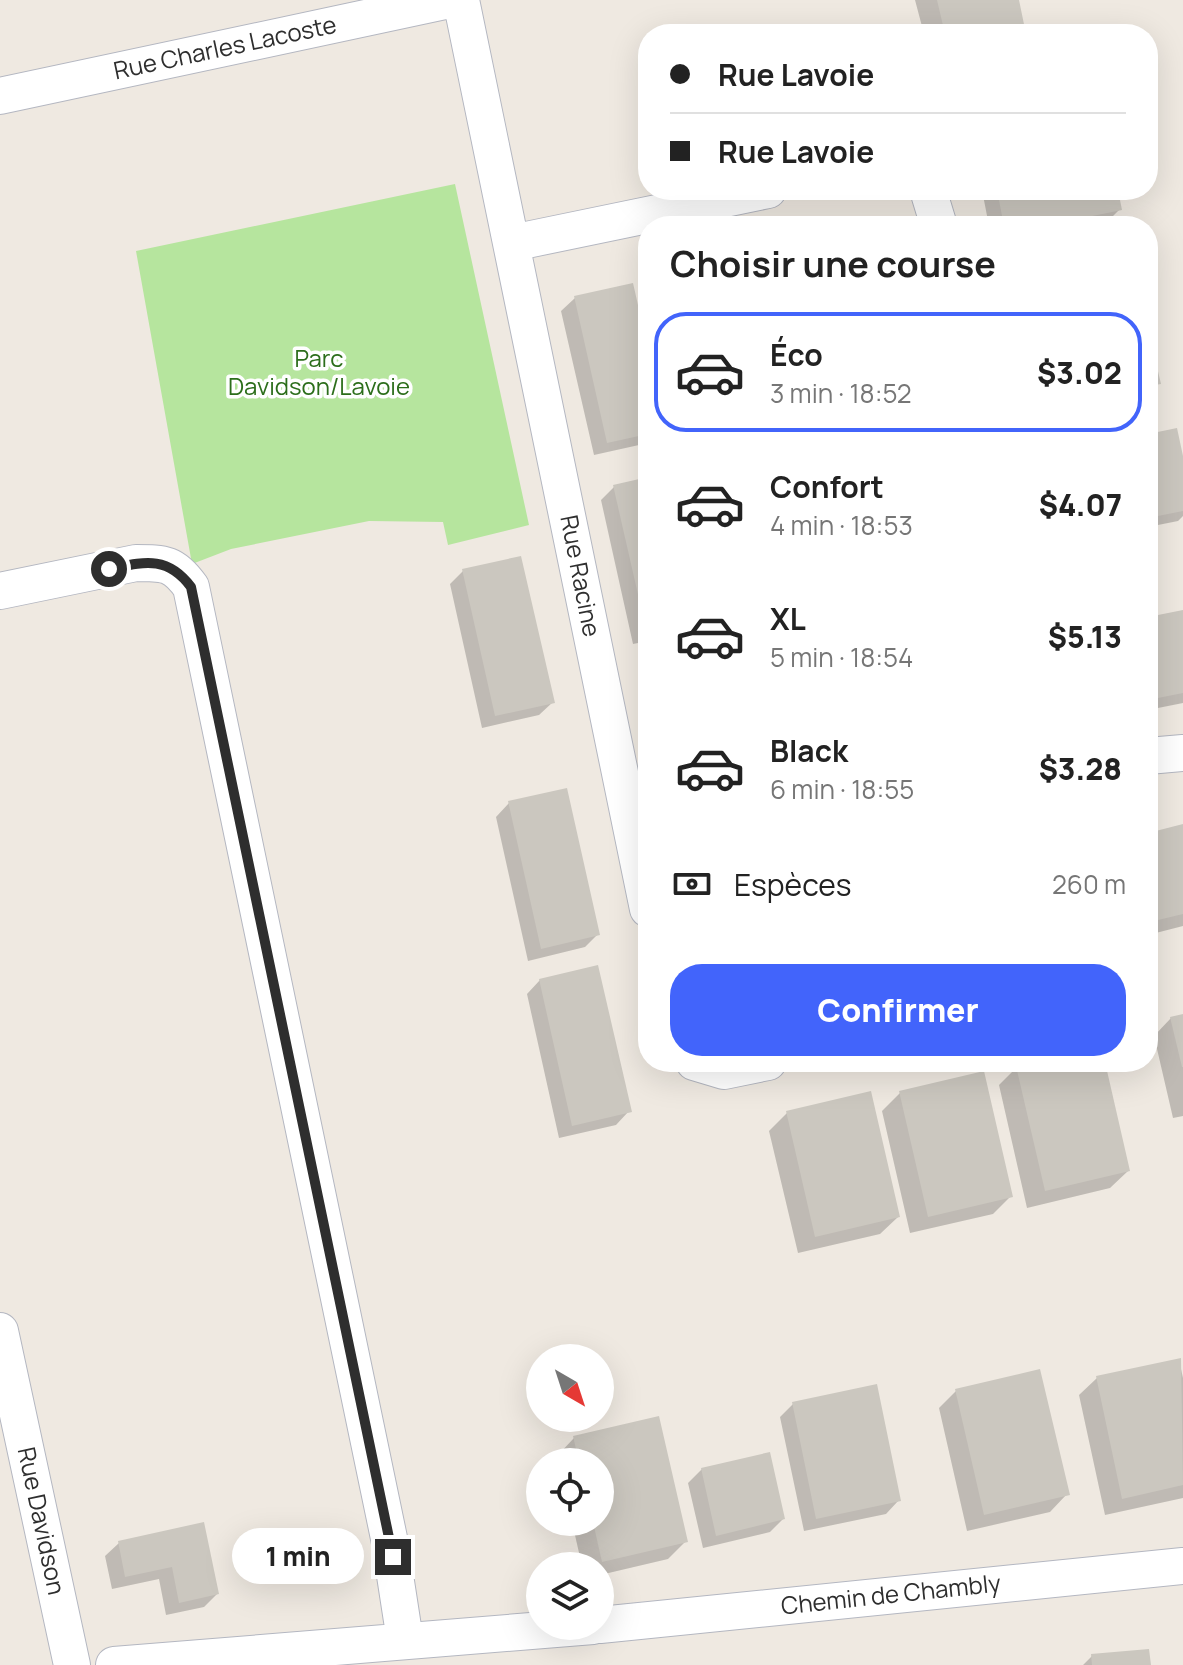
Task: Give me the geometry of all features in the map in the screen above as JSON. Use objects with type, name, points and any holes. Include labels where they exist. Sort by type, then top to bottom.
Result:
[{"type":"street","name":"Rue Charles Lacoste","points":[[0,96],[450,0]]},
{"type":"street","name":"Rue Racine","points":[[461,0],[638,860]]},
{"type":"street","points":[[642,216],[720,200]]},
{"type":"street","points":[[512,243],[638,217]]},
{"type":"street","points":[[0,591],[136,563],[159,563],[178,569],[191,587],[393,1557],[405,1640]]},
{"type":"street","points":[[1158,755],[1183,753]]},
{"type":"street","name":"Rue Davidson","points":[[0,1331],[72,1665]]},
{"type":"street","name":"Chemin de Chambly","points":[[614,1624],[1183,1566]]},
{"type":"street","points":[[114,1665],[526,1631]]},
{"type":"green space","name":"Parc Davidson/Lavoie","points":[[455,184],[529,525],[448,545],[443,522],[369,521],[231,549],[192,564],[136,251]]},
{"type":"building","points":[[937,0],[1019,0],[1024,24],[943,24]]},
{"type":"building","points":[[999,200],[1120,200],[1122,210],[1092,216],[1002,216]]},
{"type":"building","points":[[633,283],[638,305],[638,436],[607,443],[574,296]]},
{"type":"building","points":[[1177,428],[1183,456],[1183,511],[1158,516],[1158,432]]},
{"type":"building","points":[[638,479],[638,595],[613,485]]},
{"type":"building","points":[[521,556],[555,703],[495,716],[462,569]]},
{"type":"building","points":[[1183,610],[1183,693],[1158,698],[1158,615]]},
{"type":"building","points":[[567,788],[600,935],[541,949],[508,801]]},
{"type":"building","points":[[1183,824],[1183,914],[1158,920],[1158,830]]},
{"type":"building","points":[[598,965],[632,1112],[572,1126],[539,979]]},
{"type":"building","points":[[1183,1014],[1183,1067],[1182,1067],[1170,1017]]},
{"type":"building","points":[[984,1072],[1013,1197],[928,1217],[899,1091]]},
{"type":"building","points":[[1017,1072],[1107,1072],[1130,1171],[1045,1191]]},
{"type":"building","points":[[871,1091],[900,1217],[815,1237],[786,1111]]},
{"type":"building","points":[[1181,1358],[1183,1485],[1122,1499],[1096,1376]]},
{"type":"building","points":[[1040,1369],[1070,1495],[984,1515],[955,1389]]},
{"type":"building","points":[[877,1384],[901,1501],[816,1519],[792,1402]]},
{"type":"building","points":[[659,1416],[688,1542],[614,1559],[614,1552],[600,1552],[596,1536],[614,1536],[614,1448],[576,1448],[573,1436],[614,1432],[614,1426]]},
{"type":"building","points":[[770,1452],[785,1519],[716,1536],[701,1468]]},
{"type":"building","points":[[204,1522],[219,1594],[179,1603],[172,1567],[125,1577],[118,1541]]},
{"type":"building","points":[[1149,1649],[1151,1665],[1092,1665],[1091,1654]]},
{"type":"route","points":[[109,569],[136,563],[159,563],[178,569],[191,587],[393,1557]]}]
